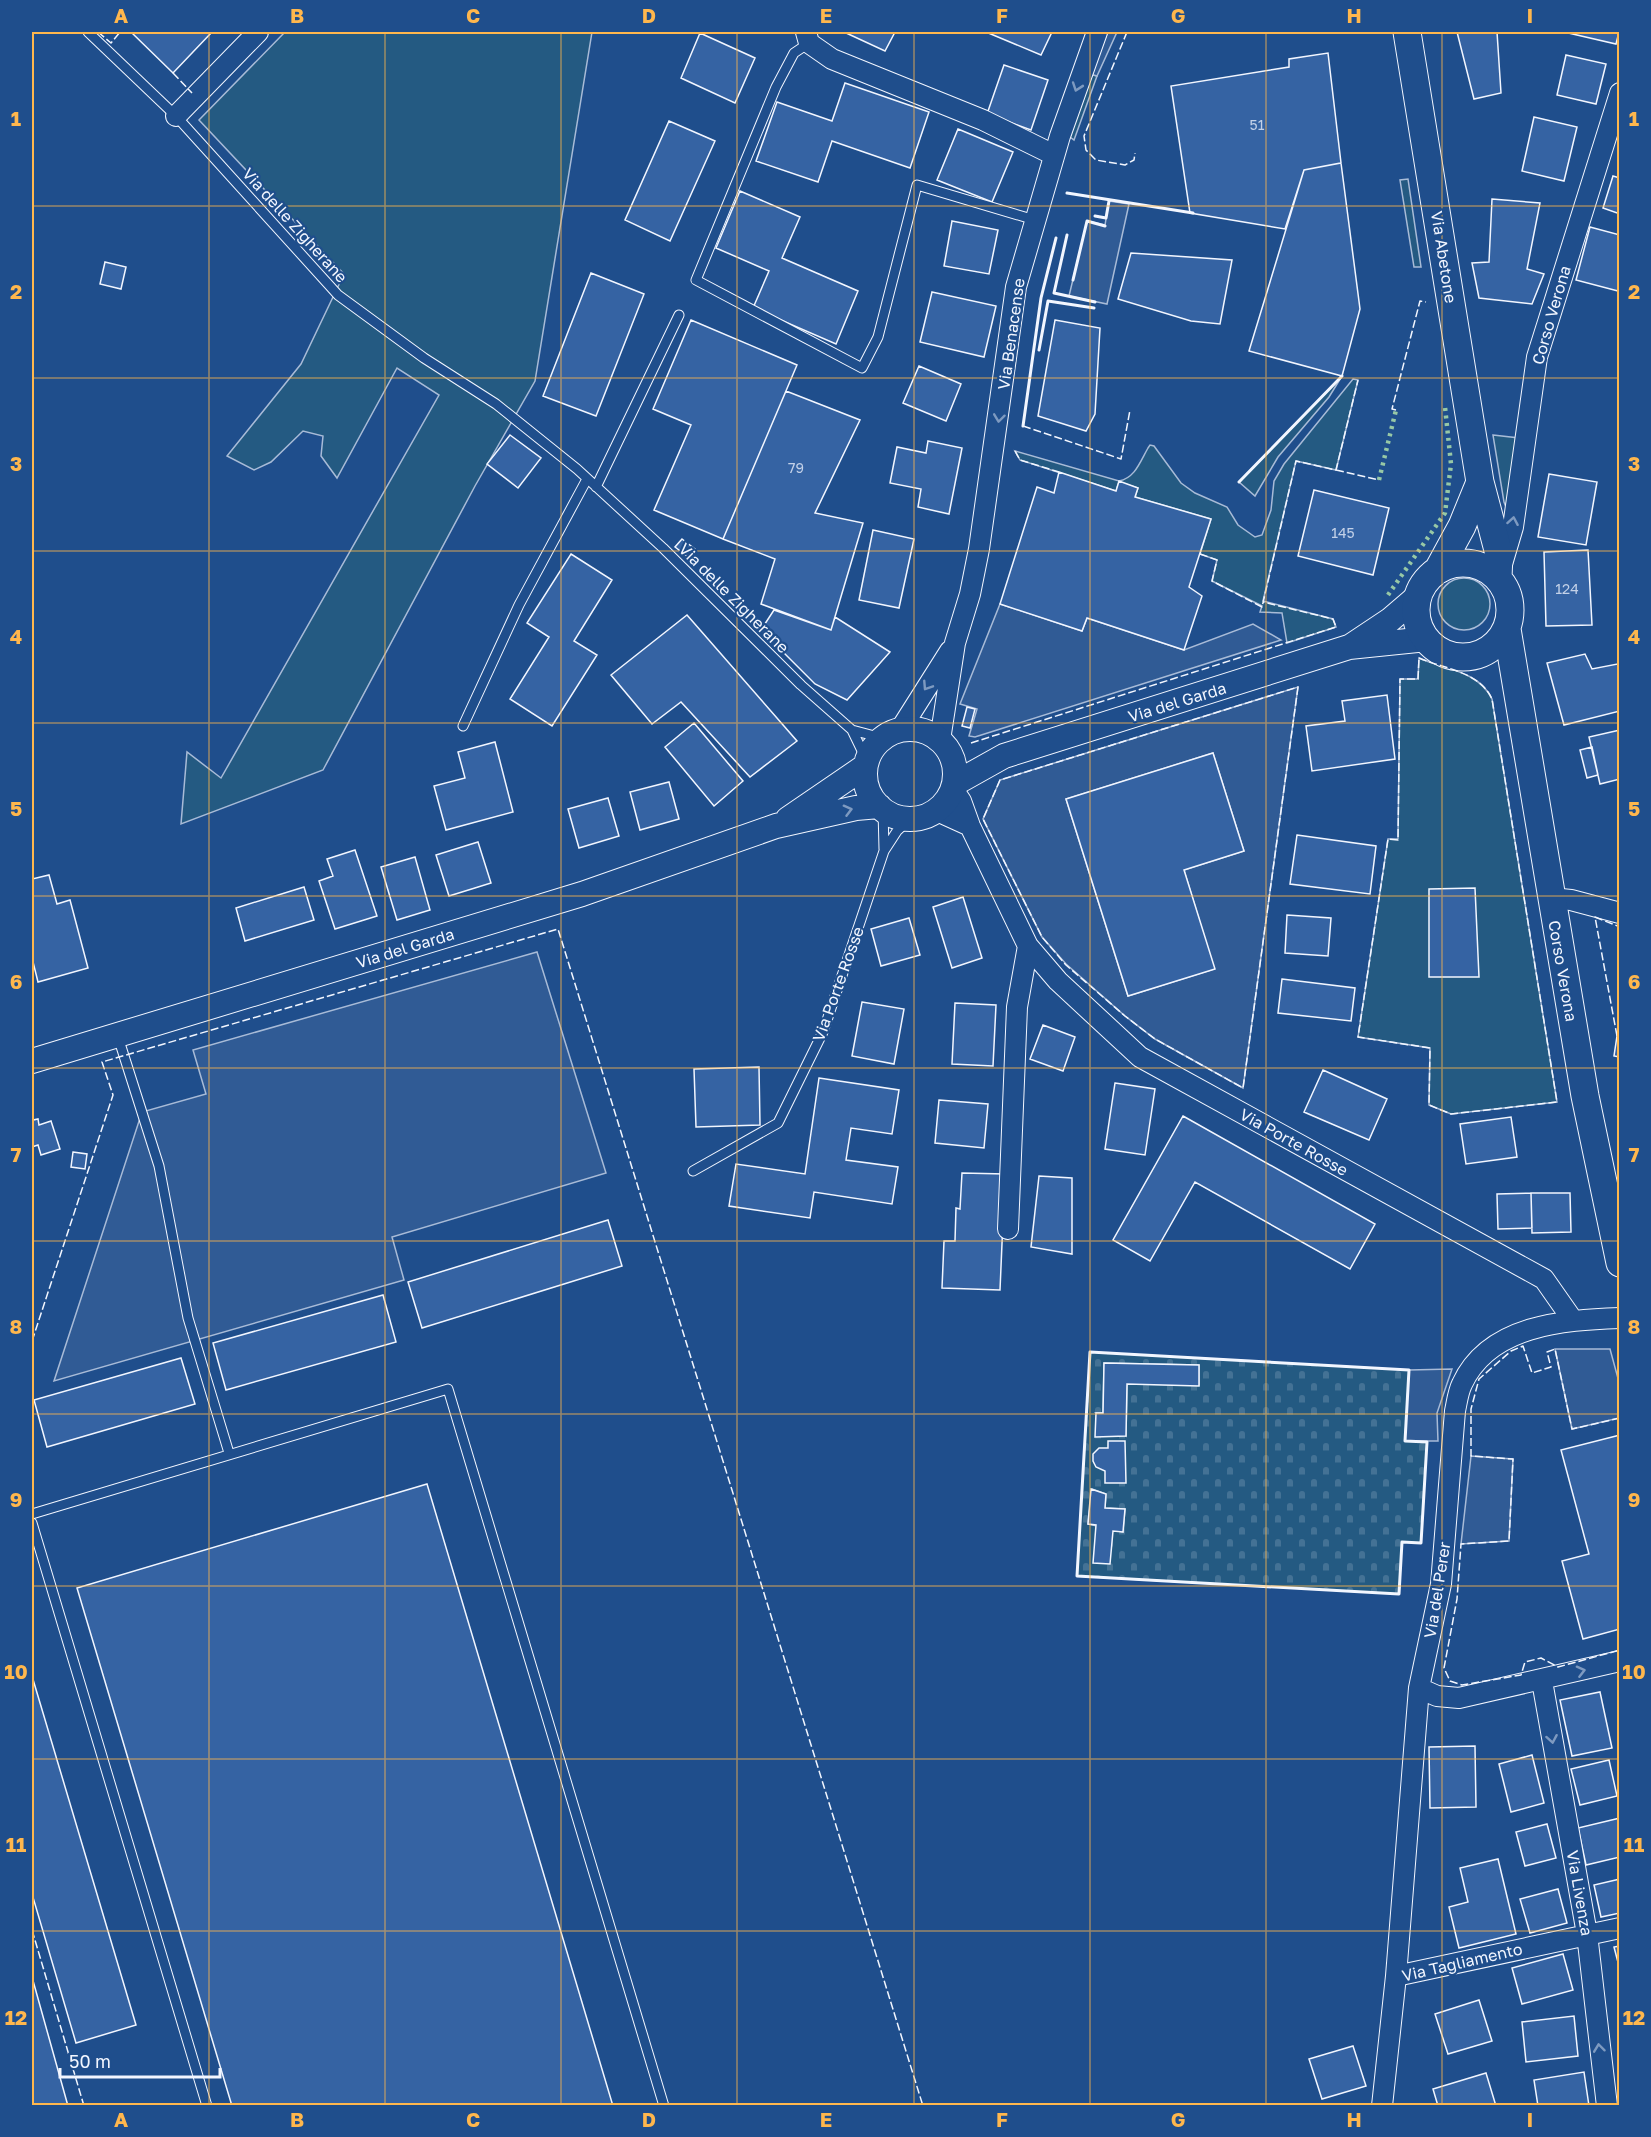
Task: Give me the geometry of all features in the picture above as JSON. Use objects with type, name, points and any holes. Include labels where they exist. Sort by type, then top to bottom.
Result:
[{"type":"main road","name":"Via Abetone","points":[[1407,32],[1480,483],[1498,554],[1498,578]]},
{"type":"main road","points":[[1438,570],[1463,563],[1476,564],[1498,578],[1510,602],[1507,629],[1498,642],[1487,651],[1473,656],[1448,654],[1427,639],[1416,614],[1418,596],[1428,578],[1438,570],[1462,526],[1480,483]]},
{"type":"main road","name":"Corso Verona","points":[[1507,629],[1513,678],[1585,1096],[1618,1248]]},
{"type":"main road","points":[[1473,656],[1513,678]]},
{"type":"street","points":[[176,116],[258,32]]},
{"type":"street","name":"Via Benacense","points":[[955,643],[970,594],[996,439],[1016,287],[1054,155],[1097,32]]},
{"type":"street","points":[[807,37],[832,59],[983,120],[1054,155]]},
{"type":"street","name":"Corso Verona","points":[[1498,578],[1513,527],[1537,357],[1620,93]]},
{"type":"street","name":"Via del Garda","points":[[1349,647],[1390,620],[1418,596]]},
{"type":"street","name":"Via del Garda","points":[[954,787],[1004,756],[1349,647],[1427,639]]},
{"type":"street","points":[[955,643],[945,746],[955,768],[954,787],[937,811],[910,819],[881,808],[869,792],[865,764],[891,734],[955,643]]},
{"type":"street","points":[[891,734],[921,730],[945,746]]},
{"type":"street","name":"Via del Garda","points":[[945,746],[1004,756]]},
{"type":"street","name":"Via del Garda","points":[[776,826],[865,764]]},
{"type":"street","name":"Via Porte Rosse","points":[[954,787],[970,826],[1028,946],[1058,981],[1140,1057],[1544,1280],[1572,1319]]},
{"type":"street","name":"Via del Garda","points":[[32,1061],[582,894],[776,826],[822,818],[856,808],[881,808]]},
{"type":"street","points":[[937,811],[970,826]]},
{"type":"street","points":[[1551,898],[1571,900],[1620,913]]},
{"type":"street","points":[[1008,1229],[1017,1007],[1028,946]]},
{"type":"street","name":"Via del Perer","points":[[1396,1976],[1419,1688],[1441,1584],[1455,1411],[1462,1385],[1480,1359],[1511,1335],[1572,1319],[1620,1318]]},
{"type":"street","points":[[1419,1688],[1437,1696],[1459,1698],[1542,1681],[1620,1661]]},
{"type":"street","name":"Via Livenza","points":[[1542,1681],[1587,1934],[1607,2106]]},
{"type":"street","name":"Via Tagliamento","points":[[1382,2106],[1396,1976],[1620,1928]]},
{"type":"lane","name":"Via delle Zigherane","points":[[88,32],[176,116],[338,295],[424,358],[496,404],[588,479],[663,548],[801,685],[852,730],[865,764]]},
{"type":"lane","points":[[807,37],[794,52],[776,87],[696,280],[862,368],[878,337],[917,185],[1035,219]]},
{"type":"lane","points":[[596,487],[679,315]]},
{"type":"lane","points":[[463,726],[519,605],[588,479]]},
{"type":"lane","name":"Via delle Zigherane","points":[[852,730],[891,734]]},
{"type":"lane","points":[[881,808],[884,851]]},
{"type":"lane","points":[[884,851],[897,831],[910,819]]},
{"type":"lane","name":"Via Porte Rosse","points":[[693,1171],[778,1123],[823,1032],[884,851]]},
{"type":"lane","points":[[117,1034],[159,1166],[188,1318],[229,1453]]},
{"type":"lane","points":[[32,1514],[448,1389],[664,2106]]},
{"type":"lane","points":[[32,1523],[207,2106]]},
{"type":"green space","points":[[285,32],[592,32],[535,381],[475,486],[323,770],[181,824],[187,752],[221,778],[439,395],[397,368],[337,478],[321,456],[323,436],[303,431],[271,462],[254,470],[227,456],[301,364],[344,274],[199,120]]},
{"type":"green space","points":[[1090,74],[1097,76],[1074,140],[1070,137]]},
{"type":"green space","points":[[1408,179],[1421,267],[1414,267],[1400,180]]},
{"type":"green space","points":[[1342,376],[1329,397],[1278,457],[1255,496],[1239,482]]},
{"type":"green space","points":[[1353,379],[1358,380],[1336,470],[1296,461],[1263,601],[1333,619],[1336,627],[1287,643],[1282,613],[1260,612],[1262,606],[1212,581],[1217,560],[1200,554],[1211,519],[1135,497],[1138,488],[1119,482],[1116,491],[1020,460],[1015,451],[1119,481],[1133,473],[1150,445],[1154,446],[1181,483],[1195,493],[1227,507],[1238,525],[1255,537],[1262,535],[1271,510],[1274,481],[1284,464]]},
{"type":"green space","points":[[1493,435],[1519,438],[1506,507],[1504,502]]},
{"type":"green space","points":[[1459,578],[1469,578],[1478,582],[1486,590],[1490,604],[1486,618],[1478,626],[1469,630],[1459,630],[1450,626],[1442,618],[1438,609],[1438,599],[1442,590],[1450,582]]},
{"type":"green space","points":[[1419,658],[1460,672],[1479,682],[1492,699],[1557,1102],[1451,1114],[1429,1105],[1430,1048],[1358,1037],[1388,839],[1398,839],[1400,679],[1418,679]]},
{"type":"green space","points":[[1090,1352],[1409,1370],[1405,1440],[1427,1442],[1421,1543],[1402,1542],[1399,1594],[1077,1576]],"holes":[[[1104,1363],[1199,1365],[1199,1385],[1127,1384],[1126,1436],[1096,1413],[1103,1413]],[[1092,1489],[1106,1494],[1105,1508],[1125,1509],[1123,1532],[1088,1524]]]},
{"type":"shaded area","points":[[1108,32],[1117,32],[1097,76],[1090,74]]},
{"type":"shaded area","points":[[1109,201],[1129,204],[1107,304],[1069,296],[1087,221],[1105,225]]},
{"type":"shaded area","points":[[1000,604],[1082,631],[1087,618],[1184,650],[1253,624],[1281,640],[975,737],[969,736],[977,709],[960,704]]},
{"type":"shaded area","points":[[1298,687],[1243,1088],[1155,1039],[1066,964],[1042,937],[983,819],[1000,780]],"holes":[[[1213,753],[1244,851],[1184,870],[1214,969],[1128,996],[1066,799]]]},
{"type":"shaded area","points":[[537,952],[606,1173],[392,1237],[404,1280],[54,1381],[142,1112],[206,1094],[193,1050]]},
{"type":"shaded area","points":[[1555,1349],[1610,1349],[1619,1382],[1619,1418],[1572,1429]]},
{"type":"shaded area","points":[[1452,1369],[1437,1413],[1438,1441],[1405,1441],[1409,1370]]},
{"type":"shaded area","points":[[1471,1456],[1513,1459],[1509,1541],[1461,1544]]},
{"type":"building","points":[[131,32],[212,32],[173,73]]},
{"type":"building","points":[[844,32],[895,32],[885,51]]},
{"type":"building","points":[[986,32],[1052,32],[1041,55]]},
{"type":"building","points":[[1457,32],[1497,32],[1501,93],[1474,99]]},
{"type":"building","points":[[1564,32],[1619,32],[1616,44]]},
{"type":"building","points":[[700,33],[755,58],[735,103],[681,78]]},
{"type":"building","points":[[1328,53],[1341,163],[1304,170],[1285,229],[1190,213],[1171,86],[1289,67],[1289,59]]},
{"type":"building","points":[[1566,55],[1606,64],[1596,104],[1557,95]]},
{"type":"building","points":[[1004,65],[1048,80],[1031,130],[987,114]]},
{"type":"building","points":[[845,83],[929,112],[910,168],[832,141],[818,182],[756,161],[777,102],[832,121]]},
{"type":"building","points":[[1534,117],[1577,127],[1564,181],[1522,171]]},
{"type":"building","points":[[669,121],[715,141],[670,241],[625,220]]},
{"type":"building","points":[[958,129],[1013,152],[992,202],[937,180]]},
{"type":"building","points":[[1341,163],[1360,309],[1342,376],[1249,351],[1304,170]]},
{"type":"building","points":[[1613,176],[1620,178],[1620,214],[1603,208]]},
{"type":"building","points":[[740,191],[800,217],[782,258],[858,291],[836,344],[753,308],[769,271],[716,248]]},
{"type":"building","points":[[1492,199],[1540,203],[1527,269],[1544,274],[1532,304],[1479,298],[1472,263],[1489,262]]},
{"type":"building","points":[[952,221],[998,230],[989,274],[944,266]]},
{"type":"building","points":[[1590,227],[1620,235],[1618,291],[1576,280]]},
{"type":"building","points":[[1131,253],[1232,260],[1220,324],[1191,321],[1118,299]]},
{"type":"building","points":[[105,262],[126,267],[121,289],[100,284]]},
{"type":"building","points":[[591,273],[644,294],[596,416],[543,396]]},
{"type":"building","points":[[932,292],[996,306],[984,357],[920,342]]},
{"type":"building","points":[[691,320],[797,365],[723,539],[654,510],[691,425],[653,409]]},
{"type":"building","points":[[1055,320],[1100,328],[1095,414],[1086,431],[1038,416]]},
{"type":"building","points":[[919,366],[961,384],[946,421],[903,403]]},
{"type":"building","points":[[786,391],[860,420],[815,513],[863,523],[831,630],[761,604],[775,559],[723,539]]},
{"type":"building","points":[[510,435],[541,458],[518,488],[487,464]]},
{"type":"building","points":[[928,441],[962,448],[949,514],[918,507],[921,489],[890,483],[897,447],[926,453]]},
{"type":"building","points":[[1059,472],[1116,491],[1119,481],[1138,488],[1135,497],[1211,519],[1189,587],[1202,596],[1184,650],[1087,618],[1082,631],[1000,604],[1037,487],[1054,493]]},
{"type":"building","points":[[1549,474],[1597,482],[1586,545],[1538,537]]},
{"type":"building","points":[[1314,490],[1389,508],[1373,575],[1298,556]]},
{"type":"building","points":[[873,530],[914,539],[899,608],[859,600]]},
{"type":"building","points":[[682,539],[695,549],[688,557],[675,547]]},
{"type":"building","points":[[1588,550],[1592,625],[1546,626],[1544,552]]},
{"type":"building","points":[[571,554],[612,580],[574,641],[597,655],[552,726],[510,699],[549,637],[527,623]]},
{"type":"building","points":[[774,610],[831,630],[835,617],[890,652],[847,700],[815,684],[761,630]]},
{"type":"building","points":[[687,615],[797,741],[750,777],[681,702],[652,724],[611,675]]},
{"type":"building","points":[[1618,626],[1620,711],[1564,725],[1547,663],[1585,654],[1592,669],[1618,664]]},
{"type":"building","points":[[1387,695],[1395,759],[1312,771],[1306,726],[1345,721],[1342,701]]},
{"type":"building","points":[[967,707],[975,709],[970,728],[962,726]]},
{"type":"building","points":[[694,723],[743,781],[714,806],[665,747]]},
{"type":"building","points":[[1620,730],[1620,779],[1600,784],[1589,737]]},
{"type":"building","points":[[495,742],[513,812],[446,830],[434,786],[465,778],[458,752]]},
{"type":"building","points":[[1592,747],[1598,775],[1587,778],[1580,750]]},
{"type":"building","points":[[1213,753],[1244,851],[1184,870],[1215,969],[1128,996],[1066,799]]},
{"type":"building","points":[[669,782],[679,819],[640,830],[630,792]]},
{"type":"building","points":[[608,798],[619,836],[579,848],[568,809]]},
{"type":"building","points":[[1297,835],[1376,846],[1370,894],[1290,884]]},
{"type":"building","points":[[478,842],[491,883],[449,896],[436,855]]},
{"type":"building","points":[[355,850],[377,916],[335,929],[319,881],[333,876],[327,859]]},
{"type":"building","points":[[415,857],[430,910],[397,920],[381,867]]},
{"type":"building","points":[[49,875],[57,904],[70,900],[88,968],[38,982],[32,958],[32,879]]},
{"type":"building","points":[[304,887],[314,920],[245,941],[236,908]]},
{"type":"building","points":[[1475,888],[1479,977],[1429,977],[1429,889]]},
{"type":"building","points":[[963,897],[982,958],[952,968],[933,907]]},
{"type":"building","points":[[1287,915],[1331,918],[1328,956],[1285,953]]},
{"type":"building","points":[[909,918],[920,955],[881,966],[871,929]]},
{"type":"building","points":[[1282,979],[1355,988],[1351,1021],[1278,1013]]},
{"type":"building","points":[[862,1002],[904,1009],[894,1064],[852,1056]]},
{"type":"building","points":[[955,1003],[996,1005],[993,1066],[952,1064]]},
{"type":"building","points":[[1043,1025],[1075,1037],[1063,1071],[1030,1059]]},
{"type":"building","points":[[1617,1036],[1620,1037],[1620,1057],[1614,1056]]},
{"type":"building","points":[[759,1067],[760,1125],[696,1127],[694,1069]]},
{"type":"building","points":[[1323,1070],[1387,1099],[1369,1140],[1304,1112]]},
{"type":"building","points":[[819,1078],[899,1090],[892,1134],[851,1128],[846,1160],[898,1167],[892,1204],[814,1192],[810,1218],[729,1206],[736,1164],[805,1174]]},
{"type":"building","points":[[1115,1083],[1155,1089],[1145,1155],[1105,1149]]},
{"type":"building","points":[[939,1100],[988,1104],[984,1148],[935,1143]]},
{"type":"building","points":[[32,1114],[33,1120],[38,1119],[39,1125],[51,1121],[60,1149],[41,1155],[38,1145],[32,1147]]},
{"type":"building","points":[[1183,1116],[1375,1224],[1350,1269],[1195,1182],[1150,1261],[1113,1240]]},
{"type":"building","points":[[1511,1117],[1517,1157],[1466,1164],[1460,1124]]},
{"type":"building","points":[[73,1152],[87,1154],[85,1169],[71,1167]]},
{"type":"building","points":[[962,1173],[1005,1174],[1000,1290],[942,1288],[944,1241],[955,1241],[956,1208],[960,1209]]},
{"type":"building","points":[[1039,1176],[1072,1178],[1072,1254],[1031,1247]]},
{"type":"building","points":[[1531,1193],[1532,1228],[1498,1229],[1497,1194]]},
{"type":"building","points":[[1531,1193],[1570,1193],[1571,1232],[1532,1233]]},
{"type":"building","points":[[608,1220],[622,1266],[422,1328],[408,1282]]},
{"type":"building","points":[[383,1295],[396,1342],[226,1390],[213,1343]]},
{"type":"building","points":[[181,1358],[195,1404],[47,1447],[34,1400]]},
{"type":"building","points":[[1104,1363],[1199,1365],[1199,1386],[1127,1384],[1126,1436],[1095,1437],[1096,1413],[1103,1413]]},
{"type":"building","points":[[1620,1435],[1620,1629],[1583,1639],[1562,1561],[1589,1554],[1561,1450]]},
{"type":"building","points":[[1108,1441],[1125,1441],[1126,1483],[1105,1483],[1105,1471],[1096,1467],[1093,1461],[1093,1454],[1099,1448],[1108,1448]]},
{"type":"building","points":[[427,1484],[613,2106],[232,2106],[77,1588]]},
{"type":"building","points":[[1091,1489],[1106,1494],[1105,1508],[1125,1509],[1123,1532],[1113,1531],[1110,1564],[1093,1563],[1096,1525],[1088,1524]]},
{"type":"building","points":[[32,1676],[136,2025],[76,2043],[32,1894]]},
{"type":"building","points":[[1600,1692],[1612,1748],[1572,1756],[1560,1700]]},
{"type":"building","points":[[1475,1746],[1476,1807],[1430,1808],[1429,1747]]},
{"type":"building","points":[[1532,1755],[1544,1803],[1511,1812],[1499,1764]]},
{"type":"building","points":[[1609,1760],[1617,1796],[1580,1805],[1571,1769]]},
{"type":"building","points":[[1620,1818],[1620,1857],[1586,1865],[1578,1828]]},
{"type":"building","points":[[1547,1824],[1556,1858],[1525,1866],[1516,1832]]},
{"type":"building","points":[[1498,1859],[1516,1934],[1459,1948],[1449,1907],[1468,1902],[1460,1868]]},
{"type":"building","points":[[1620,1879],[1620,1913],[1601,1917],[1594,1885]]},
{"type":"building","points":[[1558,1889],[1567,1923],[1530,1933],[1520,1899]]},
{"type":"building","points":[[1620,1946],[1620,1970],[1614,1947]]},
{"type":"building","points":[[1563,1954],[1573,1990],[1522,2004],[1512,1968]]},
{"type":"building","points":[[32,1977],[68,2106],[32,2106]]},
{"type":"building","points":[[1479,2000],[1492,2041],[1448,2054],[1435,2014]]},
{"type":"building","points":[[1574,2016],[1578,2056],[1526,2062],[1522,2022]]},
{"type":"building","points":[[1353,2046],[1366,2086],[1322,2099],[1309,2059]]},
{"type":"building","points":[[1584,2072],[1589,2106],[1538,2106],[1534,2080]]},
{"type":"building","points":[[1486,2073],[1496,2106],[1438,2106],[1433,2089]]},
{"type":"hedge","points":[[1388,595],[1445,513],[1451,464],[1445,407]]},
{"type":"hedge","points":[[1379,480],[1396,410]]},
{"type":"fence","points":[[98,32],[111,43],[120,32]]},
{"type":"fence","points":[[1127,32],[1084,136],[1086,150],[1096,160],[1125,165],[1134,160],[1135,153]]},
{"type":"fence","points":[[173,73],[192,93]]},
{"type":"fence","points":[[1396,410],[1392,409],[1420,301],[1426,302]]},
{"type":"fence","points":[[1200,554],[1217,560],[1212,581],[1262,607],[1296,461],[1336,470],[1358,380]]},
{"type":"fence","points":[[1023,426],[1121,459],[1130,410]]},
{"type":"fence","points":[[1015,451],[1020,460],[1059,472]]},
{"type":"fence","points":[[1336,470],[1379,480]]},
{"type":"fence","points":[[971,743],[1336,627],[1333,619],[1263,602]]},
{"type":"fence","points":[[1419,658],[1460,672],[1479,682],[1492,699],[1557,1102],[1451,1114],[1429,1105],[1430,1048],[1358,1037],[1388,839],[1398,840],[1400,679],[1418,679],[1419,658]]},
{"type":"fence","points":[[1298,687],[1243,1088],[1155,1039],[1066,965],[1042,937],[983,819],[1000,780],[1298,687]]},
{"type":"fence","points":[[1617,1036],[1595,917],[1620,927]]},
{"type":"fence","points":[[32,1341],[113,1095],[102,1062],[558,929],[923,2106]]},
{"type":"fence","points":[[1620,1418],[1572,1429],[1555,1349],[1547,1352],[1551,1367],[1532,1373],[1523,1346],[1511,1351],[1479,1379],[1471,1409],[1471,1456],[1513,1459],[1509,1541],[1461,1544],[1457,1599],[1444,1668],[1450,1681],[1462,1685],[1521,1675],[1525,1662],[1541,1658],[1558,1667],[1620,1650]]},
{"type":"fence","points":[[32,1930],[84,2106]]},
{"type":"wall","points":[[1067,193],[1193,213]]},
{"type":"wall","points":[[1095,216],[1106,218],[1109,201]]},
{"type":"wall","points":[[1073,280],[1087,221],[1105,226]]},
{"type":"wall","points":[[1067,235],[1054,293],[1095,302]]},
{"type":"wall","points":[[1023,426],[1041,298],[1056,238]]},
{"type":"wall","points":[[1039,350],[1048,301],[1094,308]]},
{"type":"wall","points":[[1239,482],[1342,376]]},
{"type":"wall","points":[[1090,1352],[1409,1370],[1405,1441],[1427,1442],[1421,1543],[1402,1542],[1399,1594],[1077,1576],[1090,1352]]}]
